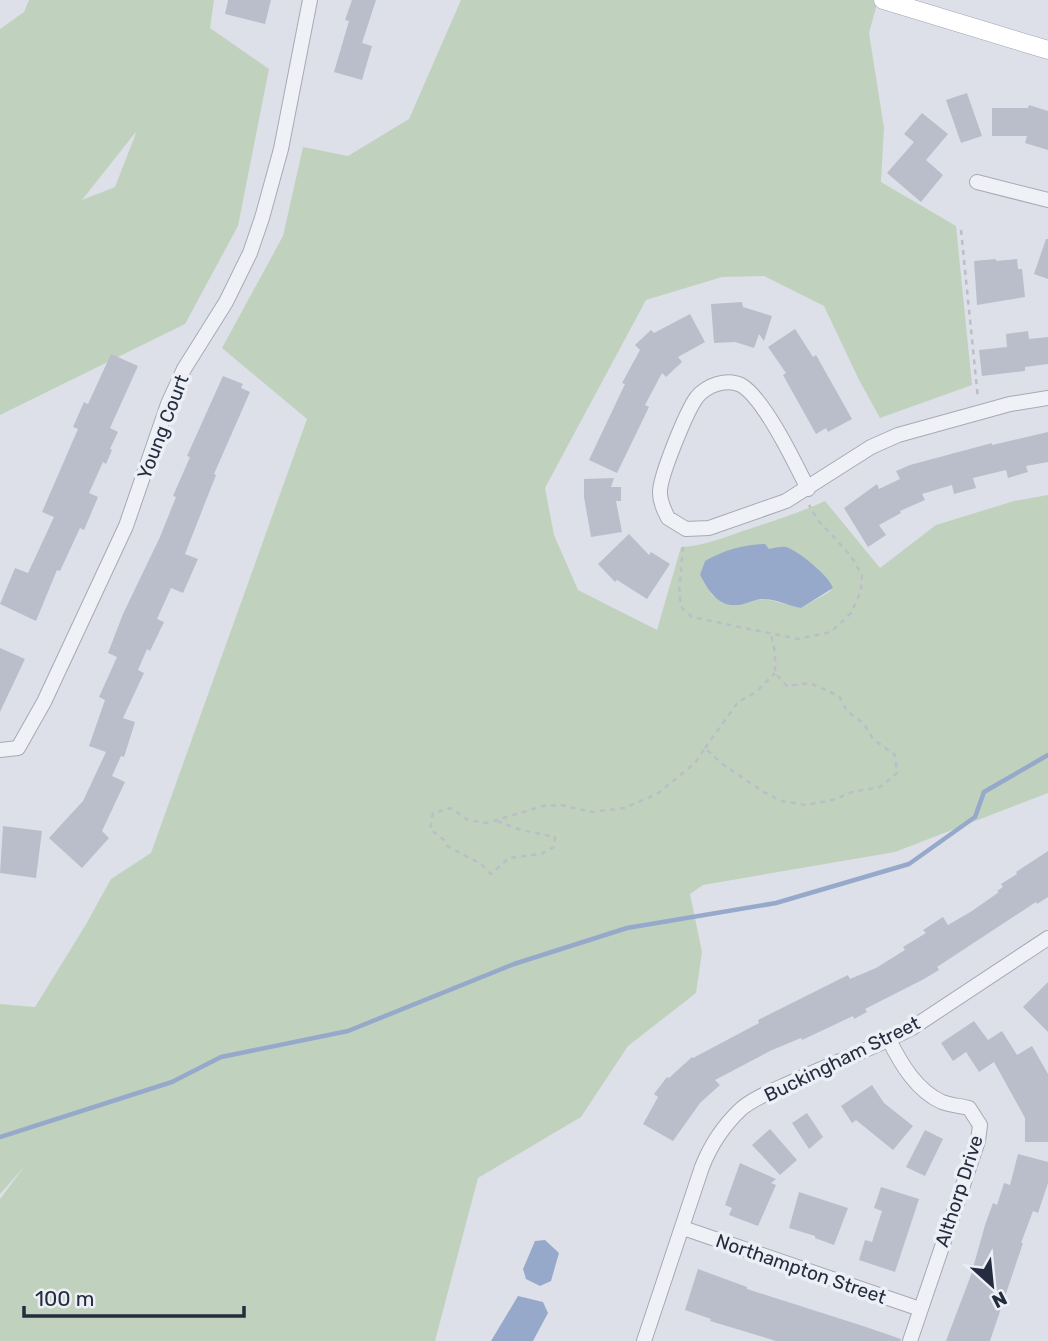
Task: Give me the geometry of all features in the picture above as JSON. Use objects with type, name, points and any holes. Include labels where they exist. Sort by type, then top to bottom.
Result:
[{"type":"main road","points":[[883,0],[1048,50]]},
{"type":"street","name":"Young Court","points":[[0,750],[18,748],[44,702],[126,526],[168,404],[184,369],[226,302],[250,253],[281,149],[310,0]]},
{"type":"street","points":[[977,182],[1048,200]]},
{"type":"street","points":[[808,489],[755,395],[738,384],[723,382],[709,387],[697,397],[663,475],[659,491],[668,518],[686,528],[709,528],[786,501],[808,489],[871,447],[898,435],[980,412],[1048,398]]},
{"type":"street","name":"Buckingham Street","points":[[644,1341],[711,1146],[725,1126],[744,1107],[808,1074],[889,1040],[954,1002],[1048,938]]},
{"type":"street","name":"Althorp Drive","points":[[889,1040],[912,1078],[926,1092],[943,1102],[969,1108],[980,1125],[978,1141],[910,1341]]},
{"type":"street","name":"Northampton Street","points":[[683,1228],[920,1310]]},
{"type":"path","points":[[961,230],[980,412]]},
{"type":"path","points":[[683,547],[680,594],[682,608],[692,617],[798,639],[831,632],[851,613],[861,591],[862,575],[851,556],[818,520],[810,505]]},
{"type":"path","points":[[705,748],[721,763],[762,791],[781,801],[806,805],[833,800],[852,792],[880,788],[897,773],[895,755],[873,739],[864,724],[847,711],[839,696],[810,683],[787,686],[775,673],[771,634]]},
{"type":"path","points":[[497,821],[521,830],[555,837],[554,848],[541,854],[509,858],[491,874],[481,864],[447,846],[444,840],[430,830],[433,813],[451,808],[468,820],[497,821],[543,806],[561,805],[592,812],[624,808],[657,793],[695,762],[738,702],[756,692],[775,673]]},
{"type":"green space","points":[[29,0],[214,0],[210,28],[269,69],[238,226],[185,324],[0,415],[0,29],[24,12]],"holes":[[[136,133],[115,187],[82,200]]]},
{"type":"green space","points":[[461,0],[878,0],[869,33],[884,128],[881,182],[956,226],[972,385],[880,418],[824,306],[764,276],[722,277],[646,300],[545,488],[554,535],[578,590],[657,630],[681,547],[722,538],[825,501],[880,568],[936,525],[1014,501],[1048,495],[1048,793],[895,852],[703,885],[690,894],[702,952],[696,993],[628,1046],[581,1117],[478,1178],[435,1341],[0,1341],[0,1199],[24,1167],[0,1194],[0,1004],[35,1007],[111,879],[151,853],[307,419],[222,348],[283,236],[303,147],[348,156],[409,119]],"holes":[[[781,547],[833,588],[801,608],[766,599],[723,603],[712,595],[700,575]]]},
{"type":"water","points":[[765,544],[769,549],[786,547],[798,553],[820,571],[833,588],[801,608],[763,599],[730,605],[714,596],[700,575],[705,561],[734,549]]},
{"type":"water","points":[[545,1240],[559,1253],[551,1281],[540,1286],[526,1279],[523,1269],[535,1241]]},
{"type":"water","points":[[518,1296],[543,1302],[548,1313],[533,1341],[491,1341]]},
{"type":"building","points":[[228,0],[271,0],[265,24],[225,14]]},
{"type":"building","points":[[352,0],[376,0],[362,43],[372,46],[362,80],[334,72],[349,21],[345,20]]},
{"type":"building","points":[[967,93],[982,136],[961,143],[946,100]]},
{"type":"building","points":[[1029,105],[1048,111],[1048,150],[1025,143],[1027,136],[992,136],[992,108],[1028,108]]},
{"type":"building","points":[[922,113],[948,134],[926,160],[943,175],[921,202],[887,173],[914,142],[904,134]]},
{"type":"building","points":[[1048,239],[1048,279],[1034,274]]},
{"type":"building","points":[[1017,259],[1018,269],[1022,269],[1025,297],[977,305],[974,261]]},
{"type":"building","points":[[742,302],[743,307],[772,316],[764,341],[759,334],[754,348],[735,342],[714,343],[711,304]]},
{"type":"building","points":[[690,314],[705,342],[678,357],[682,362],[666,377],[662,373],[645,405],[649,407],[617,473],[589,460],[625,384],[622,383],[640,350],[635,345],[651,330],[654,333]]},
{"type":"building","points":[[795,329],[813,357],[816,355],[852,419],[828,432],[826,428],[816,434],[783,375],[786,373],[768,347]]},
{"type":"building","points":[[1028,331],[1029,339],[1048,337],[1048,364],[1025,367],[1025,371],[982,376],[979,350],[1007,347],[1006,334]]},
{"type":"building","points":[[111,354],[138,366],[110,428],[118,432],[110,449],[112,450],[106,464],[103,462],[89,493],[98,497],[84,530],[80,528],[60,571],[57,570],[36,621],[0,604],[15,568],[28,573],[54,517],[42,512],[78,429],[73,427],[84,402],[88,404]]},
{"type":"building","points":[[223,376],[243,384],[241,388],[250,392],[214,474],[216,475],[185,554],[198,559],[183,593],[171,588],[157,619],[164,622],[138,670],[144,673],[123,718],[135,722],[124,757],[121,756],[112,776],[125,782],[102,831],[109,838],[82,868],[49,838],[83,801],[106,752],[89,746],[105,700],[99,697],[117,657],[108,653],[123,614],[160,537],[176,497],[173,496],[190,457],[187,456]]},
{"type":"building","points":[[1048,432],[1048,462],[1026,466],[1028,472],[1008,478],[1006,470],[973,478],[976,488],[954,494],[952,485],[922,494],[925,500],[900,511],[901,513],[879,525],[886,535],[868,547],[844,508],[877,484],[879,489],[900,479],[896,471],[910,465],[992,443]]},
{"type":"building","points":[[614,478],[611,487],[621,487],[621,501],[616,501],[622,532],[591,537],[584,497],[584,479]]},
{"type":"building","points":[[629,534],[649,555],[651,552],[670,564],[647,599],[617,580],[615,582],[598,564]]},
{"type":"building","points":[[0,648],[25,659],[0,712]]},
{"type":"building","points":[[3,826],[42,831],[36,878],[0,873]]},
{"type":"building","points":[[1048,851],[1048,897],[1037,904],[1036,902],[937,967],[939,970],[865,1009],[867,1012],[772,1050],[715,1080],[720,1085],[700,1103],[673,1141],[643,1124],[658,1097],[654,1094],[667,1077],[692,1057],[848,975],[850,979],[876,968],[905,950],[903,947],[926,933],[923,930],[943,917],[948,925],[972,911],[999,892],[997,891],[1003,887],[1001,884],[1017,874],[1016,872]]},
{"type":"building","points":[[1048,982],[1048,1032],[1023,1007]]},
{"type":"building","points":[[974,1021],[988,1040],[1002,1031],[1017,1055],[1032,1046],[1048,1074],[1048,1142],[1025,1142],[1025,1118],[994,1062],[979,1072],[966,1052],[953,1061],[941,1043]]},
{"type":"building","points":[[872,1085],[884,1103],[913,1126],[893,1150],[856,1120],[852,1123],[841,1106]]},
{"type":"building","points":[[807,1113],[823,1137],[809,1149],[792,1123]]},
{"type":"building","points":[[770,1129],[797,1160],[780,1175],[752,1145]]},
{"type":"building","points":[[925,1130],[943,1139],[925,1176],[906,1167]]},
{"type":"building","points":[[1018,1154],[1048,1162],[1048,1183],[1038,1213],[1033,1211],[1021,1243],[990,1341],[946,1341],[971,1275],[993,1203],[997,1205],[1004,1183],[1010,1185]]},
{"type":"building","points":[[740,1163],[776,1179],[771,1183],[776,1185],[758,1226],[729,1215],[732,1208],[725,1205]]},
{"type":"building","points":[[881,1187],[919,1199],[895,1272],[859,1260],[865,1240],[872,1242],[882,1211],[874,1208]]},
{"type":"building","points":[[799,1192],[848,1208],[834,1245],[789,1228]]},
{"type":"building","points":[[698,1269],[747,1289],[901,1339],[776,1341],[710,1321],[711,1319],[685,1310]]},
{"type":"waterway","points":[[0,1137],[172,1082],[221,1057],[348,1031],[514,964],[627,928],[776,903],[909,864],[975,817],[984,792],[1048,755]]}]
